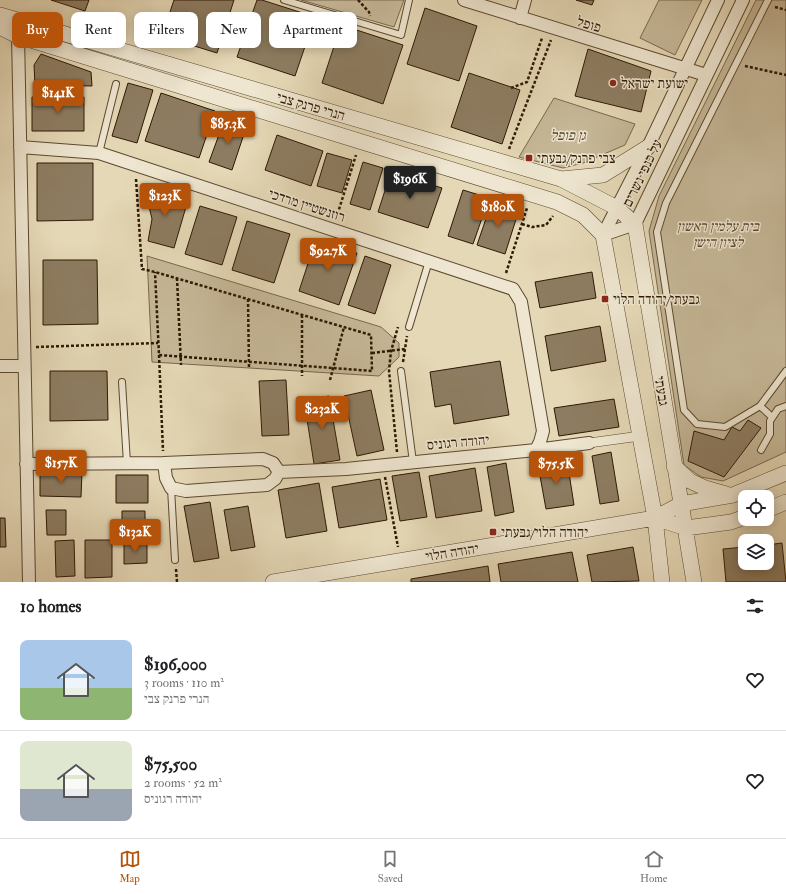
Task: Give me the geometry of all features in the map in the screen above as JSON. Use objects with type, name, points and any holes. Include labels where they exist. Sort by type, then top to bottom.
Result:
[{"type":"street","name":"פופל","points":[[464,0],[706,75]]},
{"type":"street","points":[[520,18],[525,0]]},
{"type":"street","name":"על כנפי נשרים","points":[[603,235],[648,147],[718,0]]},
{"type":"street","name":"על כנפי נשרים","points":[[603,235],[635,224],[706,75],[744,0]]},
{"type":"street","name":"הנרי פרנק צבי","points":[[0,15],[561,180],[617,208]]},
{"type":"street","name":"הנרי פרנק צבי","points":[[0,27],[12,33]]},
{"type":"street","points":[[18,48],[28,582]]},
{"type":"street","name":"הנרי פרנק צבי","points":[[57,48],[560,203],[583,215],[603,235]]},
{"type":"street","points":[[561,180],[603,175],[648,147]]},
{"type":"street","name":"רוזנשטיין מרדכי","points":[[20,148],[99,153],[513,289],[521,302],[543,431],[536,450]]},
{"type":"street","points":[[617,208],[635,224]]},
{"type":"street","name":"גבעתי","points":[[635,224],[694,582]]},
{"type":"street","points":[[603,235],[655,518],[662,582]]},
{"type":"street","points":[[0,366],[24,366]]},
{"type":"street","name":"יהודה רגוניס","points":[[279,472],[346,469],[536,450],[640,436]]},
{"type":"street","points":[[26,464],[164,463],[263,459],[273,464],[279,472],[267,485],[186,491],[171,488],[166,478],[164,463]]},
{"type":"street","points":[[674,466],[690,481],[705,488],[733,496]]},
{"type":"street","points":[[655,518],[681,504],[733,496],[786,473]]},
{"type":"street","points":[[774,507],[786,502]]},
{"type":"street","points":[[655,518],[686,528],[732,522],[738,520]]},
{"type":"street","name":"יהודה הלוי","points":[[273,582],[655,518]]},
{"type":"lane","points":[[284,0],[401,35],[409,0]]},
{"type":"lane","points":[[768,0],[666,203],[657,232],[684,410],[697,424],[725,427],[760,406],[786,371]]},
{"type":"lane","points":[[99,153],[116,84]]},
{"type":"lane","points":[[409,327],[429,261]]},
{"type":"lane","points":[[402,371],[413,462]]},
{"type":"lane","points":[[122,382],[127,463]]},
{"type":"lane","points":[[760,406],[772,417]]},
{"type":"lane","points":[[761,450],[770,434],[770,421],[772,417],[778,409],[786,406]]},
{"type":"lane","points":[[171,488],[175,560]]},
{"type":"path","points":[[504,163],[551,28]]},
{"type":"path","points":[[511,88],[527,82],[551,28]]},
{"type":"path","points":[[736,64],[786,74]]},
{"type":"path","points":[[332,229],[360,141]]},
{"type":"path","points":[[135,164],[142,269],[371,335],[372,371],[159,355]]},
{"type":"path","points":[[502,285],[532,194]]},
{"type":"path","points":[[522,224],[532,227],[546,225],[552,218],[560,203]]},
{"type":"path","points":[[155,272],[164,463]]},
{"type":"path","points":[[177,278],[181,365]]},
{"type":"path","points":[[248,299],[249,368]]},
{"type":"path","points":[[302,315],[302,376]]},
{"type":"path","points":[[398,463],[389,371],[390,350],[399,324]]},
{"type":"path","points":[[330,380],[344,327]]},
{"type":"path","points":[[402,371],[409,327]]},
{"type":"path","points":[[24,348],[158,343]]},
{"type":"path","points":[[372,353],[405,349]]},
{"type":"path","points":[[382,465],[401,560]]},
{"type":"green space","points":[[301,0],[404,0],[394,27],[357,16],[357,12],[342,12]]},
{"type":"green space","points":[[659,0],[702,0],[675,55],[640,38]]},
{"type":"green space","name":"בית עלמין ראשון לציון הישן","points":[[756,0],[786,0],[786,452],[723,481],[701,477],[684,465],[649,231],[659,196]]},
{"type":"green space","name":"גן פופל","points":[[554,98],[635,124],[625,145],[583,163],[563,168],[519,157]]},
{"type":"green space","points":[[147,256],[381,327],[399,343],[399,357],[379,376],[152,362]]},
{"type":"building","points":[[51,0],[89,0],[85,11]]},
{"type":"building","points":[[174,0],[234,0],[230,12],[206,12],[206,48],[219,48],[217,53],[198,47],[198,12],[170,12]]},
{"type":"building","points":[[257,0],[262,0],[299,12],[269,12],[269,48],[304,48],[295,76],[237,57],[240,48],[261,48],[261,12],[253,12]]},
{"type":"building","points":[[576,0],[594,0],[592,5]]},
{"type":"building","points":[[425,8],[477,26],[459,81],[407,64]]},
{"type":"building","points":[[357,30],[403,45],[383,104],[322,83],[333,48],[357,48]]},
{"type":"building","name":"ישועת ישראל","points":[[588,49],[651,71],[641,112],[575,96]]},
{"type":"building","points":[[41,54],[91,72],[92,86],[35,85],[34,65]]},
{"type":"building","points":[[469,73],[520,90],[502,144],[451,127]]},
{"type":"building","points":[[128,83],[153,90],[137,143],[112,136]]},
{"type":"building","points":[[161,93],[215,111],[199,158],[145,141]]},
{"type":"building","points":[[32,97],[84,97],[84,131],[32,131]]},
{"type":"building","points":[[224,121],[246,128],[232,170],[209,162]]},
{"type":"building","points":[[277,135],[323,151],[311,186],[265,170]]},
{"type":"building","points":[[327,153],[352,160],[342,193],[317,186]]},
{"type":"building","points":[[363,162],[383,168],[370,210],[350,204]]},
{"type":"building","points":[[37,163],[93,163],[93,220],[37,221]]},
{"type":"building","points":[[391,172],[442,188],[428,228],[378,212]]},
{"type":"building","points":[[149,188],[188,200],[174,248],[148,241],[152,219],[147,198]]},
{"type":"building","points":[[463,190],[489,198],[473,244],[448,236]]},
{"type":"building","points":[[492,201],[519,210],[505,254],[477,245]]},
{"type":"building","points":[[200,206],[237,217],[222,265],[185,254]]},
{"type":"building","points":[[247,221],[290,234],[274,283],[232,270]]},
{"type":"building","points":[[316,239],[357,253],[339,305],[299,291]]},
{"type":"building","points":[[365,256],[391,265],[375,314],[348,305]]},
{"type":"building","points":[[43,260],[97,260],[98,324],[43,325]]},
{"type":"building","points":[[592,272],[596,298],[540,308],[535,282]]},
{"type":"building","points":[[600,326],[606,361],[551,371],[545,336]]},
{"type":"building","points":[[500,361],[509,415],[454,424],[451,404],[435,407],[430,372]]},
{"type":"building","points":[[50,371],[107,371],[108,420],[50,421]]},
{"type":"building","points":[[286,380],[289,435],[262,436],[259,381]]},
{"type":"building","points":[[371,390],[384,450],[357,456],[344,396]]},
{"type":"building","points":[[329,396],[340,460],[314,464],[304,400]]},
{"type":"building","points":[[614,399],[619,427],[559,436],[554,408]]},
{"type":"building","points":[[748,420],[761,428],[724,477],[688,461],[694,431],[724,440],[732,427],[740,431]]},
{"type":"building","points":[[611,452],[619,501],[600,504],[592,456]]},
{"type":"building","points":[[567,460],[574,505],[546,509],[538,465]]},
{"type":"building","points":[[506,463],[514,512],[495,516],[487,467]]},
{"type":"building","points":[[475,468],[482,511],[436,518],[429,476]]},
{"type":"building","points":[[40,472],[82,472],[81,497],[40,496]]},
{"type":"building","points":[[419,472],[427,517],[400,521],[392,476]]},
{"type":"building","points":[[116,475],[148,475],[148,503],[116,503]]},
{"type":"building","points":[[380,479],[387,520],[339,528],[332,487]]},
{"type":"building","points":[[319,483],[327,531],[286,538],[278,490]]},
{"type":"building","points":[[210,502],[219,558],[194,562],[184,506]]},
{"type":"building","points":[[248,506],[255,547],[231,551],[224,510]]},
{"type":"building","points":[[46,510],[66,510],[66,535],[47,535]]},
{"type":"building","points":[[122,511],[145,511],[145,534],[122,534]]},
{"type":"building","points":[[0,518],[5,518],[6,547],[0,547]]},
{"type":"building","points":[[74,540],[75,576],[56,577],[55,541]]},
{"type":"building","points":[[85,540],[112,540],[112,577],[85,578]]},
{"type":"building","points":[[124,542],[147,542],[147,563],[124,564]]},
{"type":"building","points":[[782,543],[786,582],[726,582],[723,549],[738,548],[738,570],[774,570],[774,544]]},
{"type":"building","points":[[633,547],[639,581],[592,582],[587,555]]},
{"type":"building","points":[[572,552],[578,582],[501,582],[498,564]]},
{"type":"building","points":[[488,566],[490,582],[411,582],[411,579]]},
{"type":"place","name":"ישועת ישראל","points":[[613,83]]},
{"type":"place","name":"צבי פרנק/גבעתי","points":[[529,158]]},
{"type":"place","name":"גבעתי/יהודה הלוי","points":[[605,299]]},
{"type":"place","name":"יהודה הלוי/גבעתי","points":[[493,532]]}]
